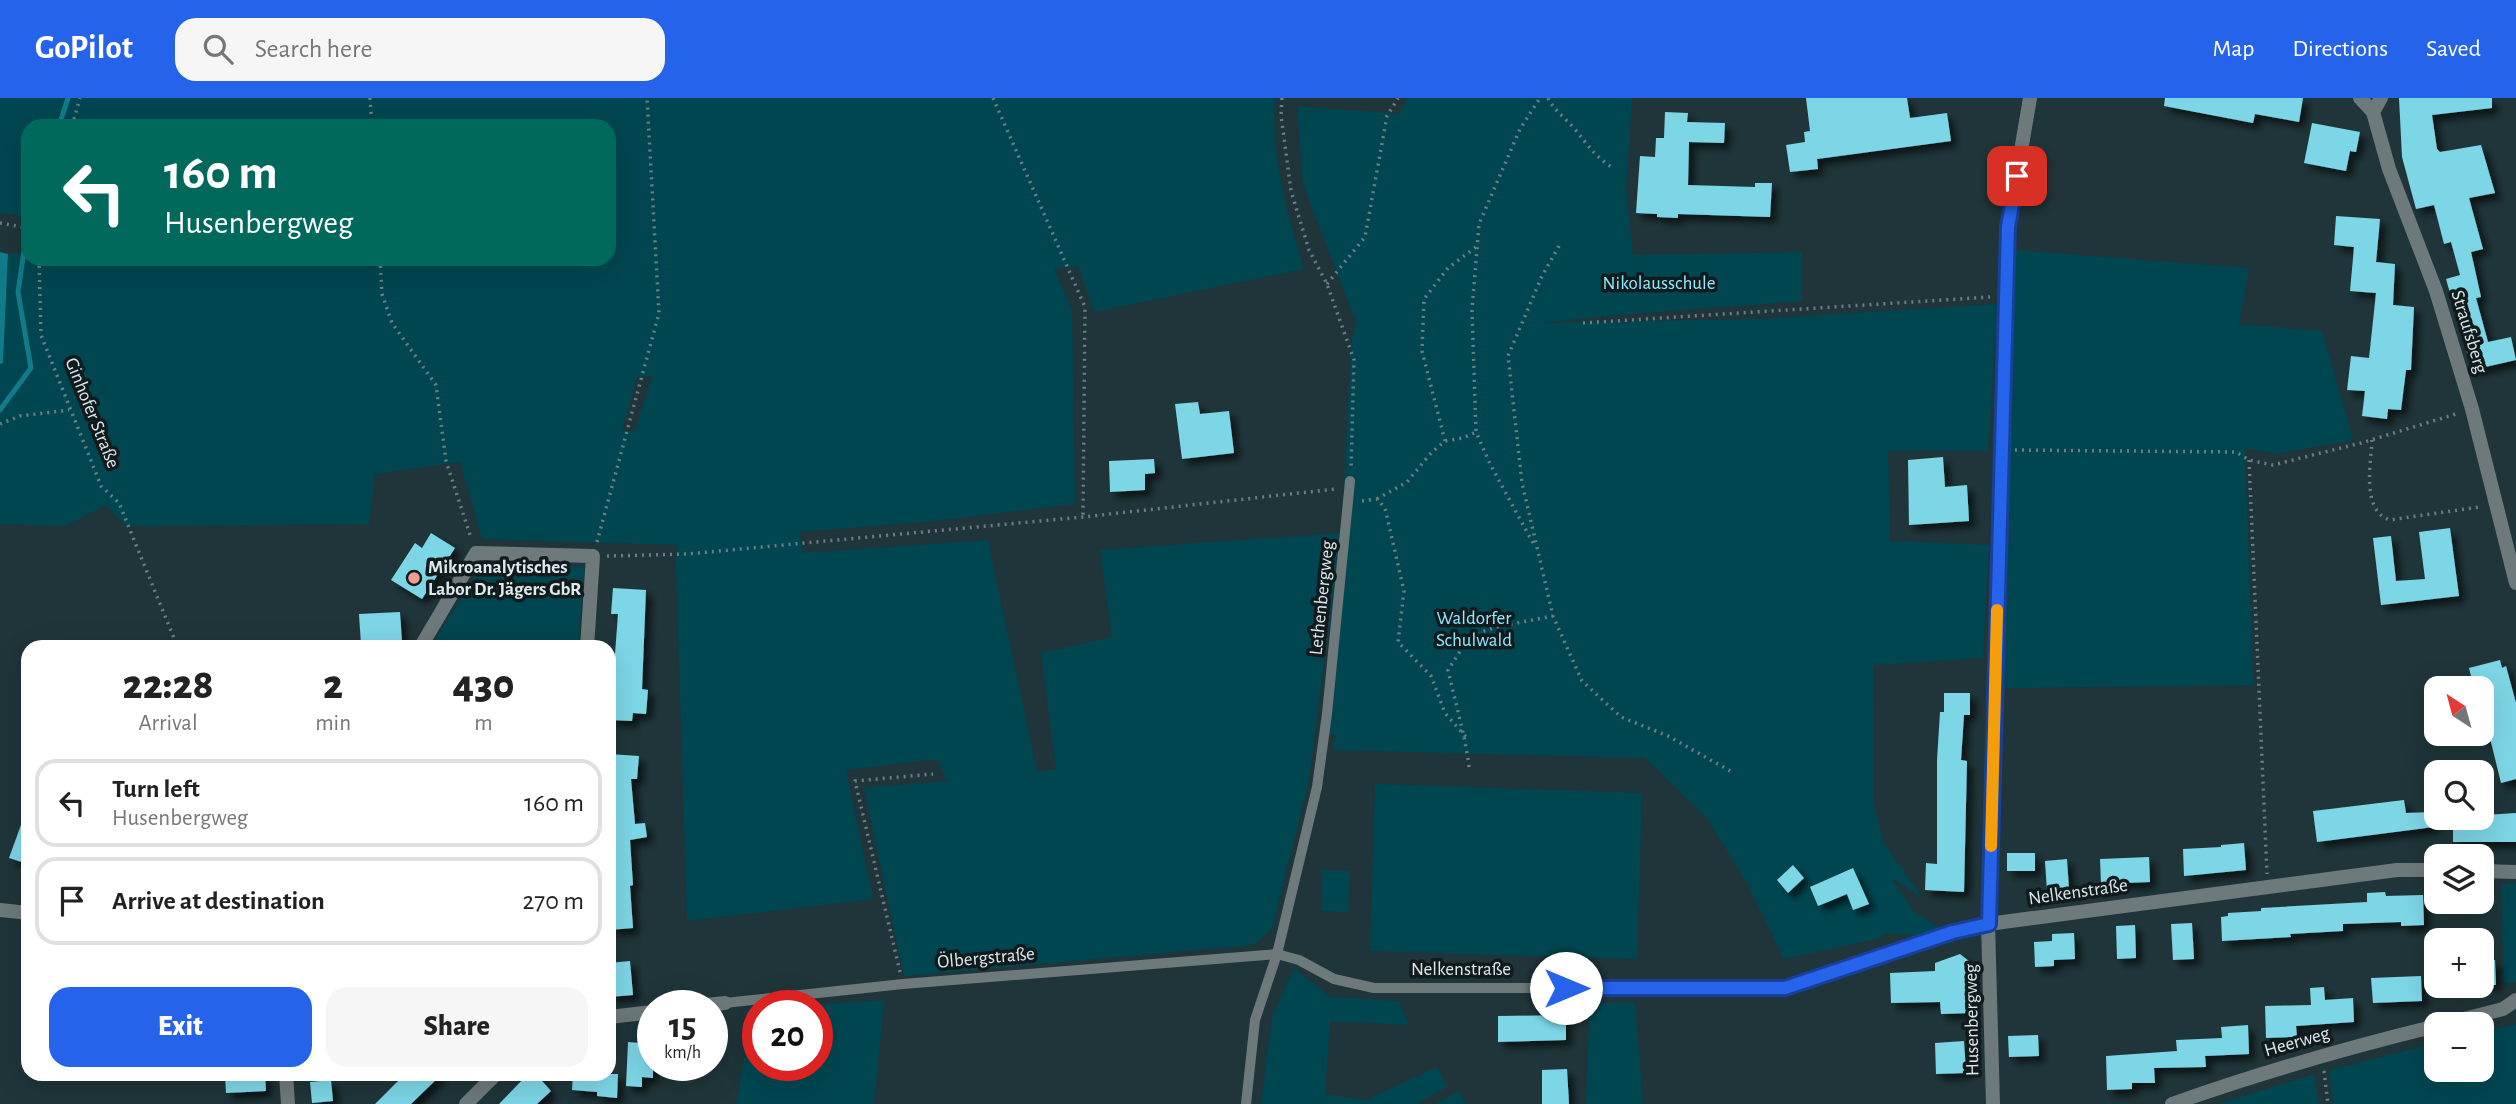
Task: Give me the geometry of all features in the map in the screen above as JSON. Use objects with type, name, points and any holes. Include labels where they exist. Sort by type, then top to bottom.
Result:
[{"type":"street","name":"Husenbergweg","points":[[1993,1104],[1989,924],[2008,227],[2030,98]]},
{"type":"street","points":[[2360,98],[2373,113],[2381,98]]},
{"type":"street","name":"Straufsberg","points":[[2373,113],[2389,169],[2436,291],[2472,409],[2516,583]]},
{"type":"street","points":[[425,640],[476,553],[593,556],[588,640]]},
{"type":"street","name":"Nelkenstraße","points":[[1989,924],[2268,886],[2397,870],[2424,870]]},
{"type":"street","points":[[2494,871],[2516,872]]},
{"type":"street","points":[[0,910],[21,912]]},
{"type":"street","points":[[2491,1012],[2503,1009],[2516,1000]]},
{"type":"street","points":[[616,1016],[637,1014]]},
{"type":"street","name":"Heerweg","points":[[2172,1104],[2247,1077],[2424,1029]]},
{"type":"street","points":[[286,1081],[288,1104]]},
{"type":"street","points":[[466,1104],[489,1081]]},
{"type":"lane","name":"Lethenbergweg","points":[[1246,1104],[1255,1020],[1278,954],[1317,787],[1351,485]]},
{"type":"lane","name":"Nelkenstraße","points":[[1278,954],[1299,960],[1334,979],[1374,988],[1785,988],[1953,932],[1989,924]]},
{"type":"lane","name":"Ölbergstraße","points":[[728,1003],[903,984],[1278,954]]},
{"type":"path","points":[[74,119],[80,98]]},
{"type":"path","points":[[370,98],[372,119]]},
{"type":"path","points":[[647,98],[659,313],[593,556],[687,554],[1083,517],[1351,485],[1354,360],[1327,284],[1309,250],[1291,191],[1281,115],[1282,98]]},
{"type":"path","points":[[993,98],[1085,307],[1083,517]]},
{"type":"path","points":[[1327,284],[1365,237],[1387,116],[1398,98]]},
{"type":"path","points":[[1536,548],[1490,464],[1476,432],[1472,310],[1479,223],[1520,129],[1540,98]]},
{"type":"path","points":[[1548,98],[1551,106],[1573,127],[1596,158],[1613,168]]},
{"type":"path","points":[[0,223],[21,227]]},
{"type":"path","points":[[1445,441],[1422,351],[1424,299],[1448,268],[1477,246]]},
{"type":"path","points":[[1559,246],[1542,276],[1508,356],[1522,483],[1553,616],[1582,681],[1622,717],[1668,736],[1732,772]]},
{"type":"path","name":"Ginhofer Straße","points":[[39,266],[41,335],[101,486],[119,503],[175,640]]},
{"type":"path","points":[[380,266],[382,294],[391,323],[436,385],[446,461],[476,553]]},
{"type":"path","points":[[1583,323],[2006,296]]},
{"type":"path","points":[[2001,450],[2236,452],[2249,460],[2273,465],[2372,440],[2472,409]]},
{"type":"path","points":[[0,424],[20,415],[70,410]]},
{"type":"path","points":[[1349,502],[1377,499],[1407,482],[1431,453],[1445,441],[1463,438],[1476,432]]},
{"type":"path","points":[[2372,440],[2370,491],[2374,508],[2382,517],[2390,520],[2496,504]]},
{"type":"path","points":[[2249,460],[2268,886]]},
{"type":"path","points":[[1377,499],[1385,508],[1404,592],[1398,642],[1431,676],[1445,713],[1466,737]]},
{"type":"path","points":[[1469,767],[1466,737],[1458,716],[1448,670],[1470,636],[1496,627],[1553,616]]},
{"type":"path","points":[[903,984],[855,781],[933,774]]},
{"type":"path","points":[[2321,1055],[2328,1104]]},
{"type":"green space","points":[[0,98],[1275,98],[1278,163],[1286,206],[1304,269],[1094,312],[1078,266],[1054,269],[1072,310],[1075,504],[934,521],[799,532],[803,553],[988,540],[1037,772],[1056,769],[1041,653],[1112,637],[1100,550],[1341,533],[1308,785],[1272,928],[1254,945],[904,976],[864,788],[947,781],[937,759],[846,770],[873,899],[687,921],[677,545],[482,539],[460,462],[375,474],[369,524],[126,526],[106,505],[65,526],[0,524],[0,364],[3,363],[8,254],[21,252],[21,266],[616,266],[616,119],[21,119],[21,216],[0,213]],"holes":[[[652,376],[635,431],[622,431],[637,377]]]},
{"type":"green space","points":[[1407,98],[1632,98],[1626,190],[1633,255],[1802,252],[1802,301],[1537,323],[1759,319],[1997,304],[1988,451],[1888,451],[1890,541],[1989,545],[1983,658],[1873,665],[1874,805],[1883,842],[1922,897],[1891,878],[1917,916],[1921,915],[1944,931],[1925,936],[1888,933],[1877,939],[1784,959],[1748,885],[1706,817],[1645,758],[1333,750],[1335,735],[1321,735],[1342,617],[1344,489],[1351,343],[1356,322],[1303,185],[1297,106],[1400,114]]},
{"type":"green space","points":[[2015,250],[2249,268],[2239,324],[2322,331],[2353,440],[2275,454],[2245,448],[2253,685],[2003,688]]},
{"type":"green space","points":[[481,567],[585,567],[579,640],[434,640]]},
{"type":"green space","points":[[1375,784],[1642,793],[1637,959],[1370,951]]},
{"type":"green space","points":[[1322,870],[1350,871],[1348,912],[1321,911]]},
{"type":"green space","points":[[2516,883],[2516,982],[2504,984],[2501,884]]},
{"type":"green space","points":[[1294,968],[1330,997],[1399,1001],[1409,1025],[1330,1021],[1325,1094],[1366,1100],[1437,1067],[1447,1087],[1416,1104],[1261,1104],[1272,1017]]},
{"type":"green space","points":[[884,1000],[874,1104],[736,1104],[742,1070],[742,1081],[833,1081],[833,1003]]},
{"type":"green space","points":[[1590,1003],[1635,1003],[1643,1104],[1586,1104]]},
{"type":"green space","points":[[2516,1024],[2516,1104],[2333,1104],[2329,1070],[2424,1046],[2424,1082],[2494,1082],[2494,1029]]},
{"type":"green space","points":[[2314,1074],[2319,1104],[2218,1104]]},
{"type":"green space","points":[[1459,1091],[1466,1104],[1435,1104]]},
{"type":"shaded area","points":[[0,252],[8,254],[3,363],[0,364]]},
{"type":"building","points":[[1806,98],[1907,98],[1910,118],[1947,113],[1951,141],[1817,159],[1818,169],[1790,172],[1786,145],[1805,142],[1804,132],[1810,131]]},
{"type":"building","points":[[2165,98],[2303,98],[2299,122],[2255,114],[2253,123],[2164,106]]},
{"type":"building","points":[[2399,98],[2492,98],[2492,108],[2432,115],[2437,149],[2440,152],[2481,145],[2495,193],[2469,198],[2483,249],[2471,252],[2481,297],[2476,298],[2488,342],[2511,337],[2516,360],[2472,370],[2446,279],[2460,275],[2451,242],[2444,244],[2434,205],[2416,209],[2402,157]]},
{"type":"building","points":[[1665,112],[1688,113],[1687,122],[1725,123],[1724,143],[1689,142],[1688,185],[1755,187],[1755,183],[1772,183],[1770,217],[1678,214],[1678,218],[1636,213],[1640,156],[1655,157],[1656,138],[1664,138]]},
{"type":"building","points":[[2312,123],[2360,132],[2356,152],[2350,151],[2346,171],[2304,163]]},
{"type":"building","points":[[2336,216],[2380,219],[2376,262],[2395,264],[2393,305],[2414,307],[2411,370],[2406,370],[2401,410],[2388,409],[2387,419],[2362,416],[2365,391],[2347,390],[2351,356],[2369,358],[2376,293],[2350,291],[2354,247],[2334,245]]},
{"type":"building","points":[[1198,402],[1200,414],[1229,411],[1234,453],[1182,459],[1175,404]]},
{"type":"building","points":[[1943,457],[1945,487],[1967,485],[1969,521],[1909,525],[1908,460]]},
{"type":"building","points":[[1154,459],[1155,473],[1145,474],[1145,490],[1110,492],[1109,461]]},
{"type":"building","points":[[2450,528],[2459,596],[2381,605],[2373,538],[2391,536],[2396,581],[2425,579],[2419,532]]},
{"type":"building","points":[[431,533],[455,548],[422,599],[391,580],[415,543],[422,548]]},
{"type":"building","points":[[613,588],[646,590],[642,689],[648,690],[646,714],[633,713],[632,721],[616,720],[618,614],[611,614]]},
{"type":"building","points":[[400,612],[402,640],[361,640],[359,614]]},
{"type":"building","points":[[2500,660],[2502,668],[2506,666],[2516,703],[2516,779],[2501,783],[2492,746],[2494,676],[2471,676],[2469,668]]},
{"type":"building","points":[[1944,693],[1970,693],[1970,715],[1964,715],[1961,760],[1967,761],[1964,892],[1925,890],[1926,863],[1937,864],[1937,760]]},
{"type":"building","points":[[616,754],[639,756],[637,779],[631,779],[635,824],[645,823],[647,837],[630,840],[633,928],[616,929]]},
{"type":"building","points":[[2404,800],[2406,813],[2424,812],[2424,828],[2317,842],[2313,811]]},
{"type":"building","points":[[2516,813],[2516,842],[2453,842],[2453,830],[2494,830],[2494,814]]},
{"type":"building","points":[[21,825],[21,862],[9,858]]},
{"type":"building","points":[[2244,843],[2246,870],[2184,876],[2183,849]]},
{"type":"building","points":[[2007,853],[2035,853],[2035,871],[2007,871]]},
{"type":"building","points":[[2149,857],[2150,882],[2101,884],[2100,859]]},
{"type":"building","points":[[2067,859],[2069,890],[2047,891],[2045,861]]},
{"type":"building","points":[[1793,865],[1804,878],[1788,893],[1777,880]]},
{"type":"building","points":[[1853,868],[1869,904],[1853,910],[1847,894],[1818,906],[1810,887]]},
{"type":"building","points":[[2385,892],[2386,896],[2423,895],[2424,925],[2401,926],[2401,922],[2343,924],[2343,931],[2222,941],[2221,917],[2228,916],[2228,913],[2261,911],[2261,908],[2367,902],[2367,893]]},
{"type":"building","points":[[2192,923],[2194,959],[2173,960],[2171,924]]},
{"type":"building","points":[[2135,925],[2136,958],[2117,959],[2116,926]]},
{"type":"building","points":[[2074,933],[2075,959],[2054,960],[2054,966],[2035,967],[2034,942],[2052,941],[2052,934]]},
{"type":"building","points":[[1960,954],[1969,961],[1971,1013],[1941,1014],[1940,1002],[1891,1003],[1890,973],[1935,971],[1935,963]]},
{"type":"building","points":[[2494,960],[2495,960],[2494,985]]},
{"type":"building","points":[[630,961],[633,995],[616,996],[616,962]]},
{"type":"building","points":[[2421,976],[2422,1001],[2373,1003],[2371,978]]},
{"type":"building","points":[[2324,987],[2325,1000],[2353,998],[2354,1022],[2296,1026],[2297,1037],[2266,1038],[2265,1006],[2311,1005],[2310,988]]},
{"type":"building","points":[[1566,1015],[1566,1040],[1498,1042],[1498,1016]]},
{"type":"building","points":[[2248,1025],[2249,1054],[2205,1056],[2206,1067],[2154,1068],[2155,1083],[2132,1083],[2132,1089],[2107,1090],[2106,1056],[2177,1051],[2176,1040],[2222,1038],[2221,1027]]},
{"type":"building","points":[[2038,1035],[2039,1056],[2009,1057],[2008,1036]]},
{"type":"building","points":[[1964,1041],[1966,1073],[1936,1074],[1935,1043]]},
{"type":"building","points":[[628,1042],[637,1043],[637,1081],[642,1081],[642,1087],[626,1086]]},
{"type":"building","points":[[1567,1069],[1569,1104],[1542,1104],[1542,1070]]},
{"type":"building","points":[[618,1074],[617,1098],[597,1096],[597,1092],[572,1090],[573,1081],[616,1081]]},
{"type":"building","points":[[225,1081],[265,1081],[266,1091],[226,1093]]},
{"type":"building","points":[[331,1081],[333,1101],[312,1103],[310,1082]]},
{"type":"building","points":[[398,1081],[435,1081],[411,1104],[375,1104]]},
{"type":"building","points":[[521,1081],[542,1081],[551,1091],[537,1104],[499,1104]]},
{"type":"waterway","points":[[61,119],[68,98]]},
{"type":"waterway","points":[[0,410],[31,368],[18,292],[22,266]]},
{"type":"slow traffic","points":[[1991,846],[1997,610]]},
{"type":"place","name":"Mikroanalytisches Labor Dr. Jägers GbR","points":[[414,578]]},
{"type":"route","points":[[1566,988],[1785,988],[1953,932],[1989,924],[2008,227],[2017,176]]},
{"type":"park label","name":"Nikolausschule","points":[[1659,283]]},
{"type":"park label","name":"Waldorfer Schulwald","points":[[1474,629]]}]
